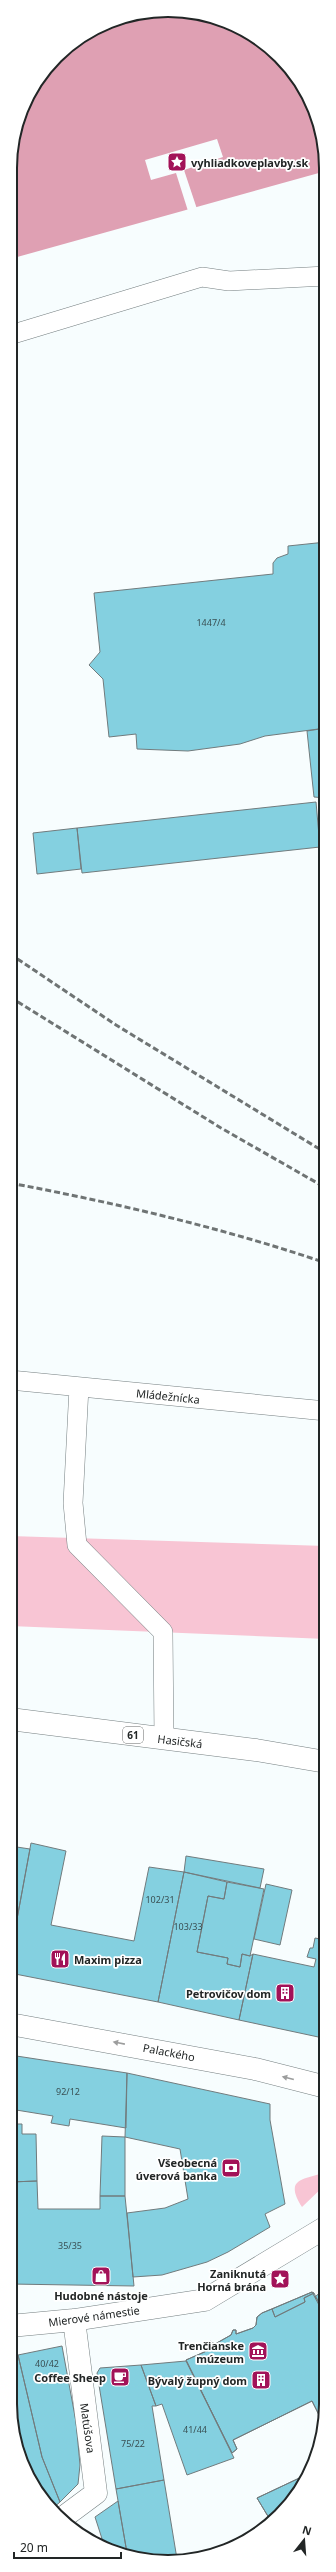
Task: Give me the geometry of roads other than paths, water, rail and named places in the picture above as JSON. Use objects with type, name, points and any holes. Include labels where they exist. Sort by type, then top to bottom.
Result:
[{"type":"street","name":"Hasičská","points":[[17,1720],[319,1761]]},
{"type":"street","name":"Palackého","points":[[17,2025],[256,2069],[319,2085]]},
{"type":"street","name":"Mierové námestie","points":[[17,2325],[74,2320],[205,2300],[319,2231]]},
{"type":"street","name":"Matúšova","points":[[66,2516],[96,2493],[74,2320]]},
{"type":"lane","points":[[17,333],[202,277],[230,281],[319,276]]},
{"type":"lane","name":"Mládežnícka","points":[[17,1381],[319,1410]]},
{"type":"lane","points":[[79,1387],[73,1503],[77,1545],[163,1632],[164,1739]]},
{"type":"railway","points":[[17,959],[116,1025],[319,1149]]},
{"type":"railway","points":[[17,1001],[221,1128],[319,1184]]},
{"type":"railway","points":[[17,1184],[169,1217],[287,1250],[319,1261]]},
{"type":"place","name":"vyhliadkoveplavby.sk","points":[[177,162]]},
{"type":"place","name":"Maxim pizza","points":[[60,1959]]},
{"type":"place","name":"Petrovičov dom","points":[[285,1993]]},
{"type":"place","name":"Všeobecná úverová banka","points":[[231,2168]]},
{"type":"place","name":"Hudobné nástoje","points":[[101,2276]]},
{"type":"place","name":"Zaniknutá Horná brána","points":[[280,2279]]},
{"type":"place","name":"Trenčianske múzeum","points":[[258,2351]]},
{"type":"place","name":"Coffee Sheep","points":[[120,2377]]},
{"type":"place","name":"Bývalý župný dom","points":[[261,2380]]}]
